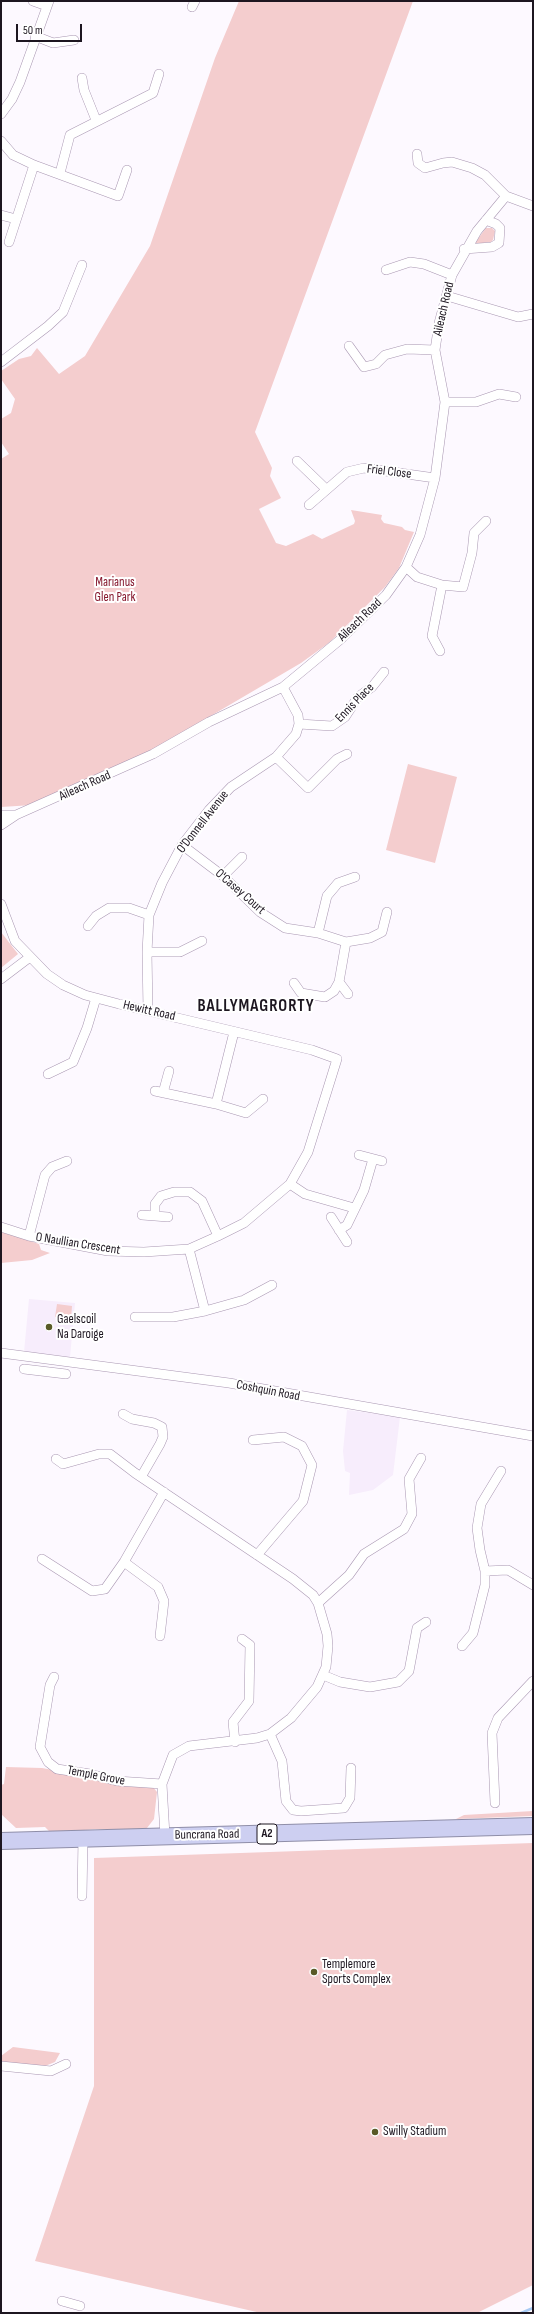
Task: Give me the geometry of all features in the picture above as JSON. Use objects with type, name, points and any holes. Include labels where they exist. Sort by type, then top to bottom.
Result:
[{"type":"highway","name":"Buncrana Road","points":[[1,1841],[533,1826]]},
{"type":"street","points":[[1,114],[12,99],[20,82],[35,36],[48,4],[33,1]]},
{"type":"street","points":[[35,36],[53,43],[74,40]]},
{"type":"street","points":[[60,174],[70,135],[96,120],[153,93],[159,74]]},
{"type":"street","points":[[82,78],[84,90],[96,120]]},
{"type":"street","points":[[1,141],[13,155],[34,166],[60,174],[118,196],[127,170]]},
{"type":"street","points":[[417,154],[418,163],[425,168],[452,162],[472,168],[485,175],[506,196],[533,206]]},
{"type":"street","points":[[9,242],[34,166]]},
{"type":"street","name":"Aileach Road","points":[[1,825],[16,815],[153,754],[209,722],[283,687],[366,617],[386,595],[406,566],[420,535],[435,478],[445,402],[436,350],[439,323],[452,275],[464,249],[506,196]]},
{"type":"street","points":[[1,215],[16,220]]},
{"type":"street","points":[[464,249],[492,247],[499,243],[500,228],[486,220]]},
{"type":"street","points":[[386,270],[410,262],[424,264],[452,275]]},
{"type":"street","points":[[1,362],[48,326],[62,312],[82,265]]},
{"type":"street","points":[[447,296],[518,317],[533,314]]},
{"type":"street","points":[[349,346],[364,367],[376,364],[386,356],[407,349],[436,350]]},
{"type":"street","points":[[445,402],[476,402],[500,394],[516,397]]},
{"type":"street","points":[[297,461],[326,488]]},
{"type":"street","name":"Friel Close","points":[[309,505],[326,488],[347,472],[364,468],[435,478]]},
{"type":"street","points":[[406,566],[417,577],[442,585],[463,587],[472,553],[474,533],[486,521]]},
{"type":"street","points":[[440,651],[432,636],[442,585]]},
{"type":"street","name":"Ennis Place","points":[[299,724],[332,726],[345,717],[358,697],[372,687],[384,672]]},
{"type":"street","points":[[283,687],[298,715],[299,724]]},
{"type":"street","name":"O'Donnell Avenue","points":[[148,1011],[147,952],[149,915],[165,877],[182,845],[231,787],[276,756],[293,740],[299,724]]},
{"type":"street","points":[[276,756],[308,788],[337,759],[347,754]]},
{"type":"street","name":"Aileach Road","points":[[1,814],[16,815]]},
{"type":"street","name":"O'Casey Court","points":[[182,845],[223,876],[260,912],[285,928],[318,933],[346,942]]},
{"type":"street","points":[[223,876],[242,857]]},
{"type":"street","points":[[318,933],[327,896],[338,883],[355,878]]},
{"type":"street","name":"Hewitt Road","points":[[1,904],[15,941],[30,957],[63,985],[96,998],[312,1050],[338,1059]]},
{"type":"street","points":[[88,926],[96,916],[109,908],[129,908],[149,915]]},
{"type":"street","points":[[294,982],[302,993],[325,997],[334,991],[339,982],[346,942],[370,938],[382,932],[387,912]]},
{"type":"street","points":[[147,952],[180,952],[202,941]]},
{"type":"street","points":[[1,979],[30,957]]},
{"type":"street","points":[[339,982],[348,994]]},
{"type":"street","points":[[48,1074],[73,1062],[87,1028],[96,998]]},
{"type":"street","points":[[216,1104],[234,1032]]},
{"type":"street","name":"O Naullian Crescent","points":[[1,1227],[29,1236],[108,1251],[144,1252],[189,1248],[218,1236],[244,1223],[290,1184],[308,1152],[338,1059]]},
{"type":"street","points":[[169,1072],[159,1092],[216,1104],[246,1113],[263,1099]]},
{"type":"street","points":[[339,1230],[347,1225],[377,1160],[359,1155]]},
{"type":"street","points":[[29,1236],[45,1175],[52,1167],[67,1161]]},
{"type":"street","points":[[290,1184],[305,1194],[354,1208]]},
{"type":"street","points":[[155,1216],[155,1204],[161,1196],[174,1192],[190,1192],[202,1201],[218,1236]]},
{"type":"street","points":[[142,1215],[168,1217]]},
{"type":"street","points":[[331,1217],[347,1242]]},
{"type":"street","points":[[189,1248],[205,1311]]},
{"type":"street","points":[[135,1317],[172,1317],[205,1311],[244,1300],[272,1285]]},
{"type":"street","name":"Coshquin Road","points":[[1,1353],[229,1383],[533,1436]]},
{"type":"street","points":[[41,1359],[41,1371]]},
{"type":"street","points":[[24,1369],[66,1374]]},
{"type":"street","points":[[123,1414],[132,1419],[154,1423],[162,1427],[163,1437],[141,1477]]},
{"type":"street","points":[[253,1440],[284,1437],[302,1446],[312,1465],[303,1501],[258,1555]]},
{"type":"street","points":[[56,1459],[63,1464],[99,1454],[110,1454],[141,1477],[293,1579],[313,1595],[318,1603],[327,1634],[328,1646],[323,1675],[300,1708],[282,1726],[270,1734],[235,1742],[189,1746],[173,1755],[162,1784],[166,1836]]},
{"type":"street","points":[[318,1603],[349,1575],[364,1554],[404,1529],[412,1514],[408,1479],[421,1458]]},
{"type":"street","points":[[462,1646],[473,1633],[485,1585],[485,1571],[477,1528],[481,1504],[501,1471]]},
{"type":"street","points":[[42,1559],[92,1591],[105,1589],[124,1562],[164,1492]]},
{"type":"street","points":[[124,1562],[158,1587],[164,1601],[160,1636]]},
{"type":"street","points":[[485,1571],[508,1570],[533,1585]]},
{"type":"street","points":[[323,1675],[340,1682],[370,1687],[398,1682],[409,1671],[417,1628],[426,1622]]},
{"type":"street","points":[[235,1742],[233,1722],[249,1701],[250,1645],[242,1639]]},
{"type":"street","name":"Temple Grove","points":[[54,1677],[50,1686],[40,1747],[48,1762],[57,1769],[90,1774],[117,1781],[162,1784]]},
{"type":"street","points":[[495,1803],[492,1733],[498,1718],[533,1681]]},
{"type":"street","points":[[270,1734],[282,1761],[286,1801],[293,1810],[301,1811],[344,1808],[350,1798],[351,1768]]},
{"type":"street","points":[[82,1896],[83,1838]]},
{"type":"street","points":[[1,2066],[51,2071],[66,2064]]},
{"type":"shaded area","name":"Gaelscoil Na Daroige","points":[[29,1299],[75,1303],[70,1357],[24,1352]]},
{"type":"shaded area","points":[[347,1410],[400,1417],[393,1475],[373,1490],[349,1495],[350,1473],[345,1471],[343,1451]]},
{"type":"green space","name":"Marianus Glen Park","points":[[239,1],[413,1],[255,432],[272,468],[270,476],[281,498],[259,509],[276,543],[286,546],[313,534],[322,539],[354,524],[355,521],[351,510],[382,515],[381,519],[384,523],[402,527],[405,530],[414,532],[399,568],[385,587],[330,642],[301,663],[151,751],[33,805],[1,807],[1,459],[9,454],[1,442],[1,419],[11,413],[15,399],[1,379],[1,371],[19,359],[31,356],[37,348],[59,374],[85,356],[150,246],[215,58]]},
{"type":"green space","points":[[486,228],[492,228],[495,231],[493,240],[491,242],[474,244]]},
{"type":"green space","points":[[408,764],[457,777],[435,863],[386,850]]},
{"type":"green space","points":[[1,932],[18,954],[1,968]]},
{"type":"green space","points":[[1,1231],[39,1244],[41,1250],[50,1253],[32,1260],[1,1263]]},
{"type":"green space","points":[[57,1304],[72,1306],[71,1319],[55,1317]]},
{"type":"green space","points":[[6,1767],[42,1768],[80,1775],[111,1784],[153,1787],[157,1792],[154,1819],[147,1828],[135,1830],[96,1829],[51,1833],[45,1827],[16,1828],[1,1814],[1,1785],[4,1784]]},
{"type":"green space","points":[[533,1811],[533,1816],[456,1819],[464,1815]]},
{"type":"green space","name":"Templemore Sports Complex","points":[[533,1843],[533,2285],[477,2313],[261,2313],[35,2261],[94,2086],[94,1858]]},
{"type":"green space","points":[[13,2047],[60,2053],[55,2062],[45,2066],[1,2063],[1,2056]]},
{"type":"waterway","points":[[521,2313],[533,2308]]},
{"type":"place","name":"Gaelscoil Na Daroige","points":[[49,1327]]},
{"type":"place","name":"Templemore Sports Complex","points":[[314,1972]]},
{"type":"place","name":"Swilly Stadium","points":[[375,2132]]},
{"type":"district","name":"BALLYMAGRORTY","points":[[256,1007]]}]
